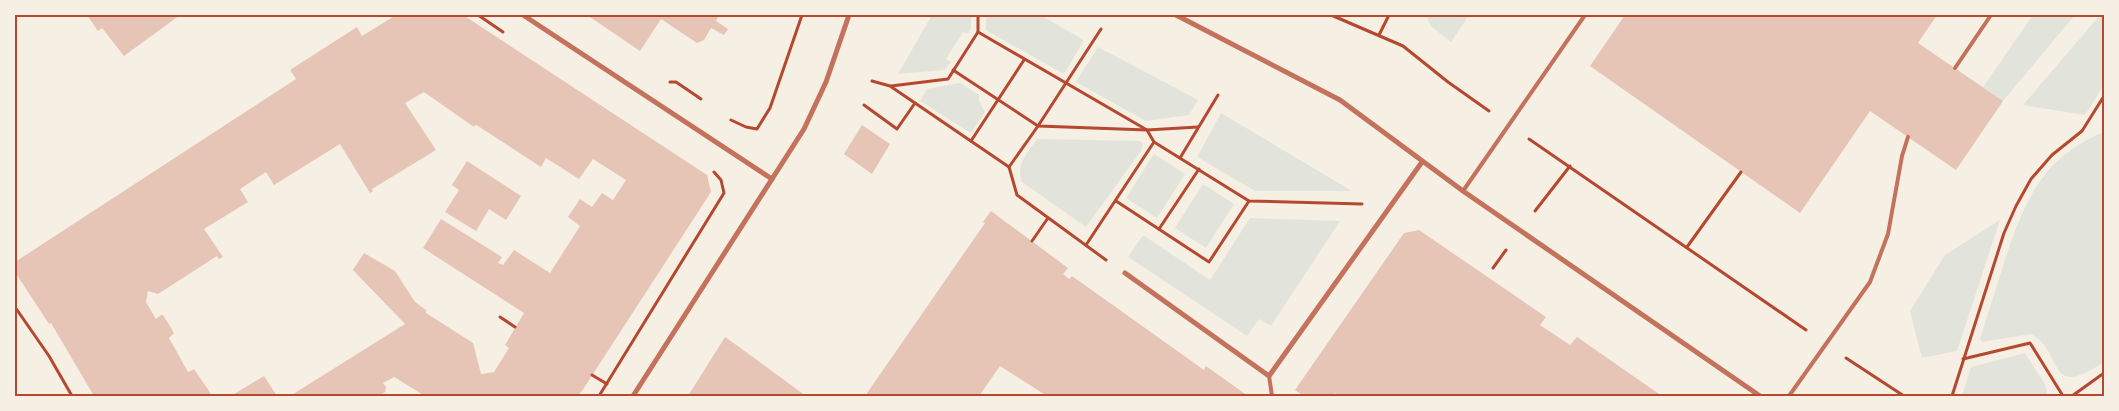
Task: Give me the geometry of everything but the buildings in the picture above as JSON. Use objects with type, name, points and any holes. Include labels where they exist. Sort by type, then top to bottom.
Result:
[{"type":"street","points":[[523,15],[772,179]]},
{"type":"street","points":[[633,396],[816,108],[849,15]]},
{"type":"street","points":[[1176,15],[1326,91],[1358,112],[1463,191],[1760,396]]},
{"type":"street","points":[[1125,273],[1269,376],[1422,162]]},
{"type":"lane","points":[[1463,191],[1584,15]]},
{"type":"lane","points":[[1955,68],[1991,15]]},
{"type":"lane","points":[[1789,396],[1870,282],[1888,234],[1902,156],[1908,137]]},
{"type":"lane","points":[[1269,376],[1272,396]]},
{"type":"path","points":[[730,119],[746,127],[757,129],[770,108],[802,15]]},
{"type":"path","points":[[890,86],[948,79],[978,32],[978,15]]},
{"type":"path","points":[[1332,15],[1403,46],[1448,82],[1509,126],[1904,396]]},
{"type":"path","points":[[1379,35],[1389,15]]},
{"type":"path","points":[[1009,167],[1066,84],[1100,29]]},
{"type":"path","points":[[978,32],[1147,130],[1154,142],[1249,201],[1391,205]]},
{"type":"path","points":[[971,141],[1024,60]]},
{"type":"path","points":[[953,70],[1038,126],[1147,130],[1198,127]]},
{"type":"path","points":[[872,81],[890,86],[1009,167],[1017,195],[1125,273]]},
{"type":"path","points":[[655,102],[670,82],[676,82],[704,102]]},
{"type":"path","points":[[1180,158],[1218,95]]},
{"type":"path","points":[[1952,396],[2004,233],[2016,206],[2031,179],[2052,155],[2082,131],[2104,96]]},
{"type":"path","points":[[864,105],[897,128],[915,103]]},
{"type":"path","points":[[1086,244],[1154,142]]},
{"type":"path","points":[[1159,229],[1199,169]]},
{"type":"path","points":[[599,396],[724,193],[721,180],[712,170]]},
{"type":"path","points":[[1687,247],[1741,172]]},
{"type":"path","points":[[1116,201],[1209,262],[1249,201]]},
{"type":"path","points":[[1032,241],[1048,218]]},
{"type":"path","points":[[15,307],[72,396]]},
{"type":"path","points":[[500,317],[515,327]]},
{"type":"path","points":[[1963,359],[2030,343],[2063,396]]},
{"type":"path","points":[[2072,396],[2104,373]]},
{"type":"path","points":[[592,375],[607,384]]},
{"type":"shaded area","points":[[932,15],[971,15],[971,28],[968,34],[963,32],[946,59],[951,62],[944,70],[898,74]]},
{"type":"shaded area","points":[[986,15],[1040,15],[1084,40],[1064,74],[986,30]]},
{"type":"shaded area","points":[[1425,15],[1469,15],[1451,42],[1432,27]]},
{"type":"shaded area","points":[[2033,15],[2075,15],[2003,101],[1983,87]]},
{"type":"shaded area","points":[[2100,15],[2104,15],[2104,85],[2085,115],[2023,105]]},
{"type":"shaded area","points":[[1098,47],[1198,100],[1189,115],[1146,121],[1076,82]]},
{"type":"shaded area","points":[[960,83],[979,95],[979,101],[985,112],[971,133],[920,101],[927,89]]},
{"type":"shaded area","points":[[1221,113],[1352,191],[1255,191],[1197,157]]},
{"type":"shaded area","points":[[2104,132],[2104,362],[2085,373],[2073,377],[2064,376],[2058,370],[2042,343],[2031,334],[1982,342],[1980,339],[2011,241],[2019,220],[2038,184],[2065,155],[2082,143]]},
{"type":"shaded area","points":[[1037,139],[1140,141],[1143,143],[1141,151],[1086,227],[1022,182],[1020,176],[1021,164]]},
{"type":"shaded area","points":[[1154,154],[1185,174],[1157,218],[1126,198]]},
{"type":"shaded area","points":[[1203,184],[1234,204],[1206,248],[1175,228]]},
{"type":"shaded area","points":[[1250,218],[1340,221],[1271,326],[1259,319],[1247,336],[1128,257],[1143,235],[1210,280]]},
{"type":"shaded area","points":[[2000,220],[1957,351],[1922,358],[1910,311],[1945,255]]},
{"type":"shaded area","points":[[2025,353],[2046,386],[2047,396],[1962,396],[1971,367]]}]
